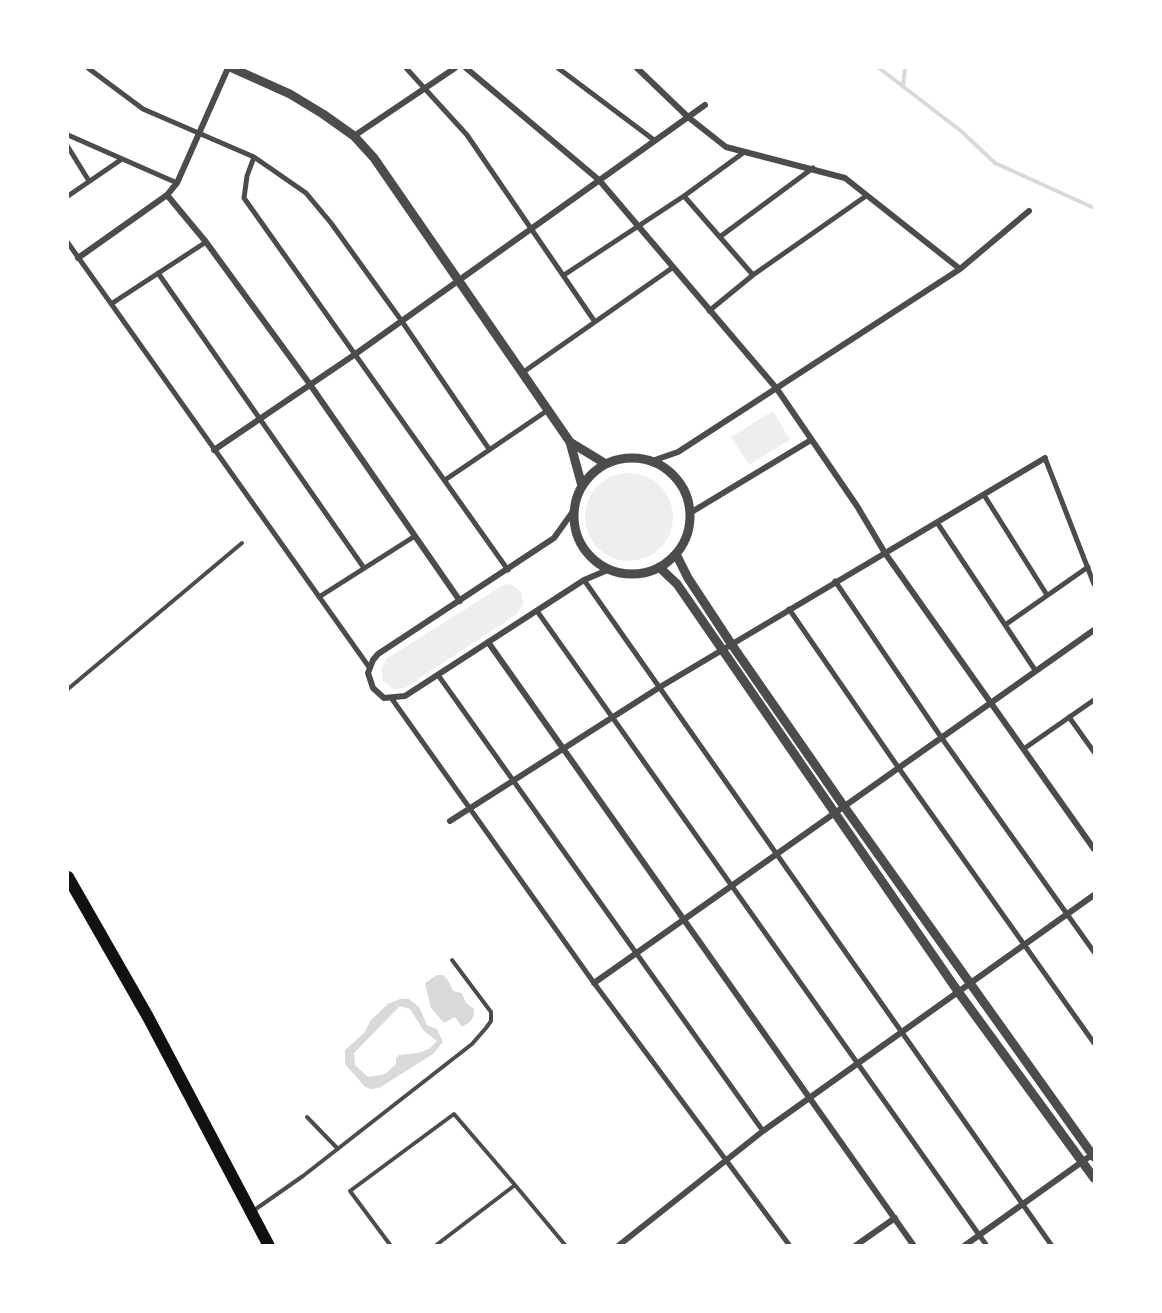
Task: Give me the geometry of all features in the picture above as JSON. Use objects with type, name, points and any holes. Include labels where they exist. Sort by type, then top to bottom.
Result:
[{"type":"main road","points":[[68,877],[148,1017],[269,1245]]},
{"type":"street","points":[[88,68],[143,109],[254,157],[306,193],[331,223],[401,320],[489,449]]},
{"type":"street","points":[[78,258],[167,195],[177,183],[230,68],[290,94],[354,136],[374,158],[570,442],[582,486]]},
{"type":"street","points":[[406,68],[467,135],[596,321]]},
{"type":"street","points":[[354,136],[455,68]]},
{"type":"street","points":[[466,68],[599,180],[777,389],[857,506],[885,553],[1095,849]]},
{"type":"street","points":[[558,68],[654,140]]},
{"type":"street","points":[[637,68],[688,117],[726,147],[845,178],[960,269]]},
{"type":"street","points":[[214,450],[309,383],[354,355],[457,279],[705,105]]},
{"type":"street","points":[[68,135],[177,183]]},
{"type":"street","points":[[68,147],[89,181]]},
{"type":"street","points":[[564,275],[684,196],[743,153]]},
{"type":"street","points":[[254,157],[247,176],[244,198],[508,570]]},
{"type":"street","points":[[68,196],[122,159]]},
{"type":"street","points":[[721,236],[813,168]]},
{"type":"street","points":[[167,195],[206,242],[309,383],[460,601]]},
{"type":"street","points":[[684,196],[753,275]]},
{"type":"street","points":[[709,311],[753,275],[866,196]]},
{"type":"street","points":[[652,461],[678,452],[960,269],[1029,211]]},
{"type":"street","points":[[111,304],[206,242]]},
{"type":"street","points":[[68,243],[369,667]]},
{"type":"street","points":[[522,373],[672,268]]},
{"type":"street","points":[[158,273],[364,568]]},
{"type":"street","points":[[446,480],[548,410]]},
{"type":"street","points":[[690,513],[812,440]]},
{"type":"street","points":[[570,442],[606,464]]},
{"type":"street","points":[[574,510],[574,522],[582,546],[599,563],[610,569],[635,573],[659,567],[675,554],[684,542],[690,513],[685,493],[675,476],[652,461],[637,458],[606,464],[592,473],[582,486],[574,510],[554,538],[378,654],[369,667],[368,674],[373,688],[384,698],[405,696],[584,580],[610,569]]},
{"type":"street","points":[[450,820],[835,580],[938,524],[1045,458],[1095,584]]},
{"type":"street","points":[[984,495],[1047,595]]},
{"type":"street","points":[[938,524],[1035,670]]},
{"type":"street","points":[[319,597],[415,536]]},
{"type":"street","points":[[675,554],[732,645],[843,805],[1094,1155],[964,1245]]},
{"type":"street","points":[[659,567],[677,584],[959,993],[1095,1178]]},
{"type":"street","points":[[1005,625],[1088,567]]},
{"type":"street","points":[[584,580],[1052,1245]]},
{"type":"street","points":[[835,580],[941,737],[1095,952]]},
{"type":"street","points":[[789,609],[898,767],[1095,1043]]},
{"type":"street","points":[[537,611],[614,716],[987,1245]]},
{"type":"street","points":[[594,983],[833,812],[1095,630]]},
{"type":"street","points":[[488,642],[914,1245]]},
{"type":"street","points":[[438,675],[763,1131]]},
{"type":"street","points":[[392,699],[594,983],[790,1245]]},
{"type":"street","points":[[1024,748],[1095,700]]},
{"type":"street","points":[[1069,717],[1095,752]]},
{"type":"street","points":[[618,1245],[763,1131],[1095,895]]},
{"type":"street","points":[[855,1245],[895,1218]]},
{"type":"lane","points":[[68,689],[242,543]]},
{"type":"lane","points":[[252,1211],[338,1149],[471,1044],[491,1021],[488,1005],[452,960]]},
{"type":"lane","points":[[391,1245],[350,1191],[454,1114],[566,1245]]},
{"type":"lane","points":[[307,1117],[338,1149]]},
{"type":"lane","points":[[435,1245],[514,1185]]},
{"type":"lane","points":[[381,1245],[387,1240]]},
{"type":"shaded area","points":[[773,411],[790,440],[749,465],[731,437]]},
{"type":"shaded area","points":[[629,473],[654,480],[666,492],[673,517],[666,542],[654,554],[629,561],[604,554],[592,542],[585,517],[592,492],[604,480]]},
{"type":"shaded area","points":[[505,584],[512,585],[521,592],[523,604],[517,614],[405,688],[394,689],[383,681],[381,669],[386,659]]},
{"type":"shaded area","points":[[437,975],[443,975],[453,991],[462,993],[466,1003],[474,1009],[470,1022],[462,1027],[455,1017],[444,1023],[431,1008],[425,983]]},
{"type":"shaded area","points":[[400,999],[409,999],[419,1007],[427,1025],[437,1029],[443,1042],[433,1054],[379,1088],[371,1089],[365,1087],[345,1064],[345,1050],[365,1032],[370,1021],[388,1004]],"holes":[[[400,1006],[410,1009],[424,1031],[437,1041],[429,1049],[399,1055],[396,1058],[396,1064],[385,1074],[368,1077],[355,1065],[354,1053]]]},
{"type":"waterway","points":[[879,68],[961,131],[995,163],[1094,208]]},
{"type":"waterway","points":[[903,85],[905,68]]}]
